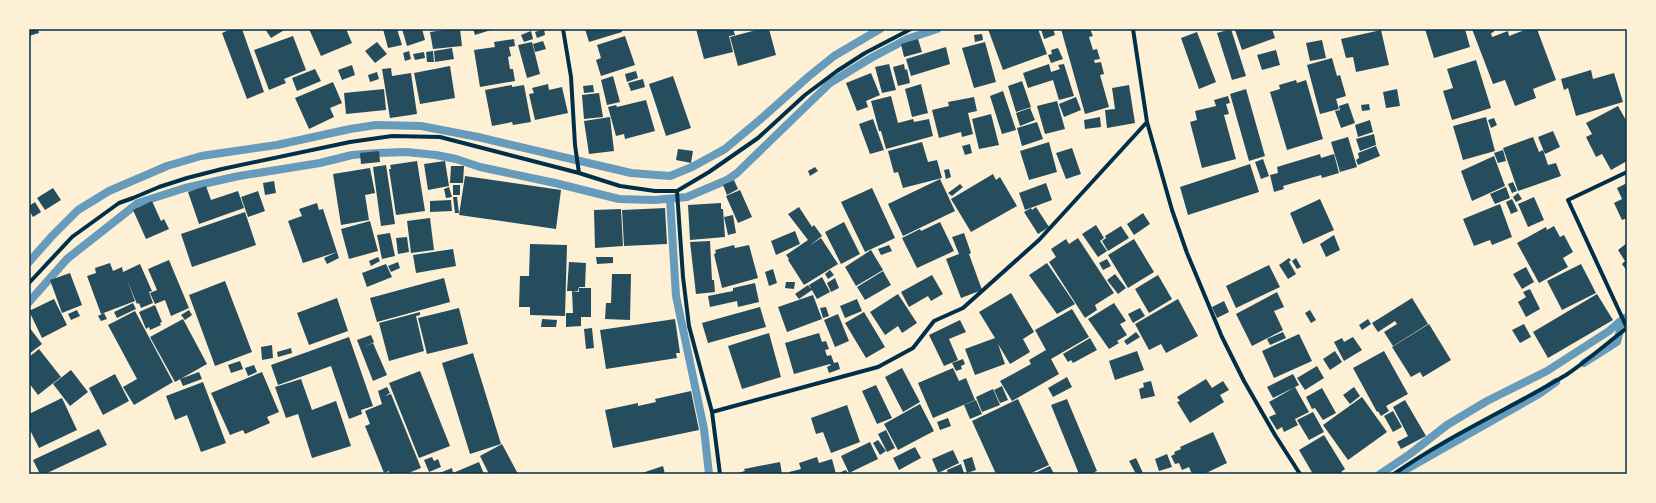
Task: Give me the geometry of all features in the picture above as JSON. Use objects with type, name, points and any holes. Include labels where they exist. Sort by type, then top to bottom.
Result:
[{"type":"street","points":[[562,29],[571,77],[575,144],[579,172]]},
{"type":"street","points":[[29,283],[72,237],[119,203],[187,178],[222,169],[350,142],[392,136],[440,137],[579,172],[620,186],[655,192],[677,191],[709,172],[758,138],[805,95],[837,71],[865,53],[910,29]]},
{"type":"street","points":[[1133,29],[1147,122],[1172,210],[1187,252],[1222,337],[1244,381],[1300,474]]},
{"type":"street","points":[[712,412],[878,367],[913,348],[934,320],[963,308],[1039,240],[1147,122]]},
{"type":"street","points":[[1394,474],[1409,463],[1476,424],[1567,374],[1627,328],[1568,200],[1627,172]]},
{"type":"street","points":[[677,191],[683,277],[689,326],[712,412],[720,474]]},
{"type":"building","points":[[29,29],[38,29],[39,33],[29,36]]},
{"type":"building","points":[[231,29],[242,29],[264,92],[247,99],[222,33]]},
{"type":"building","points":[[265,29],[286,29],[271,38]]},
{"type":"building","points":[[309,29],[346,29],[352,43],[321,56]]},
{"type":"building","points":[[383,29],[397,29],[402,45],[388,48]]},
{"type":"building","points":[[402,29],[422,29],[425,40],[407,46]]},
{"type":"building","points":[[460,29],[462,46],[433,49],[430,32]]},
{"type":"building","points":[[473,29],[494,29],[475,35]]},
{"type":"building","points":[[544,29],[545,35],[537,38],[535,32]]},
{"type":"building","points":[[585,29],[621,29],[622,32],[589,42]]},
{"type":"building","points":[[696,29],[733,29],[735,35],[729,36],[733,52],[704,59]]},
{"type":"building","points":[[760,29],[769,29],[776,55],[738,66],[730,37]]},
{"type":"building","points":[[988,29],[1038,29],[1047,54],[1003,70]]},
{"type":"building","points":[[1041,29],[1053,29],[1055,35],[1044,39]]},
{"type":"building","points":[[1061,29],[1090,29],[1093,36],[1089,37],[1093,50],[1097,49],[1100,59],[1094,60],[1095,63],[1101,62],[1104,74],[1100,75],[1109,107],[1085,114]]},
{"type":"building","points":[[1231,29],[1246,76],[1232,80],[1217,33]]},
{"type":"building","points":[[1272,29],[1275,38],[1242,50],[1235,30]]},
{"type":"building","points":[[1425,29],[1465,29],[1470,47],[1434,58]]},
{"type":"building","points":[[1472,29],[1493,29],[1494,32],[1491,33],[1492,37],[1508,31],[1509,36],[1527,29],[1537,29],[1556,80],[1533,89],[1536,98],[1515,106],[1505,80],[1493,84]]},
{"type":"building","points":[[1381,30],[1389,65],[1356,72],[1353,57],[1346,58],[1341,39]]},
{"type":"building","points":[[531,31],[533,39],[524,42],[521,35]]},
{"type":"building","points":[[1197,32],[1216,82],[1199,89],[1181,38]]},
{"type":"building","points":[[982,34],[983,40],[975,42],[974,35]]},
{"type":"building","points":[[293,36],[306,70],[284,79],[286,83],[269,90],[254,50]]},
{"type":"building","points":[[625,36],[635,65],[601,76],[596,60],[601,58],[597,45]]},
{"type":"building","points":[[514,39],[515,46],[509,47],[511,56],[508,57],[510,69],[513,69],[515,81],[480,87],[474,50],[495,47],[494,42]]},
{"type":"building","points":[[918,39],[922,52],[904,57],[901,44]]},
{"type":"building","points":[[1322,40],[1326,58],[1310,61],[1306,43]]},
{"type":"building","points":[[543,41],[546,49],[535,52],[533,44]]},
{"type":"building","points":[[377,42],[387,54],[375,63],[365,51]]},
{"type":"building","points":[[532,42],[540,74],[527,78],[518,45]]},
{"type":"building","points":[[985,42],[996,82],[974,88],[962,48]]},
{"type":"building","points":[[946,47],[950,64],[911,76],[906,59]]},
{"type":"building","points":[[452,48],[454,59],[435,62],[434,51]]},
{"type":"building","points":[[1058,48],[1063,59],[1051,63],[1048,55],[1052,54],[1051,50]]},
{"type":"building","points":[[1276,50],[1280,65],[1262,70],[1257,55]]},
{"type":"building","points":[[409,51],[411,59],[405,61],[403,53]]},
{"type":"building","points":[[433,51],[434,62],[427,62],[426,52]]},
{"type":"building","points":[[424,52],[425,58],[415,60],[413,54]]},
{"type":"building","points":[[1332,58],[1337,76],[1340,75],[1346,96],[1336,99],[1339,109],[1320,114],[1307,65]]},
{"type":"building","points":[[1476,60],[1491,108],[1452,120],[1443,91],[1453,88],[1447,69]]},
{"type":"building","points":[[889,64],[896,90],[882,93],[875,67]]},
{"type":"building","points":[[904,64],[905,70],[907,69],[910,83],[898,86],[893,67]]},
{"type":"building","points":[[1049,64],[1051,72],[1060,69],[1058,65],[1064,64],[1074,96],[1059,100],[1053,80],[1028,88],[1023,73]]},
{"type":"building","points":[[352,65],[355,75],[342,80],[338,70]]},
{"type":"building","points":[[450,66],[455,98],[420,104],[414,73]]},
{"type":"building","points":[[391,68],[392,76],[411,73],[417,114],[390,118],[382,69]]},
{"type":"building","points":[[315,69],[321,81],[297,91],[292,78]]},
{"type":"building","points":[[1591,70],[1593,79],[1614,73],[1623,102],[1576,116],[1568,88],[1564,90],[1561,79]]},
{"type":"building","points":[[636,71],[638,78],[627,82],[625,74]]},
{"type":"building","points":[[377,72],[379,79],[370,82],[368,75]]},
{"type":"building","points":[[871,73],[880,95],[866,101],[868,107],[857,111],[846,83]]},
{"type":"building","points":[[613,76],[620,102],[607,105],[601,80]]},
{"type":"building","points":[[673,76],[691,128],[666,136],[649,84]]},
{"type":"building","points":[[643,79],[645,87],[631,91],[628,83]]},
{"type":"building","points":[[1296,80],[1297,83],[1306,80],[1323,139],[1287,150],[1270,92],[1280,89],[1279,85]]},
{"type":"building","points":[[1022,81],[1031,107],[1016,112],[1008,86]]},
{"type":"building","points":[[333,82],[342,103],[330,108],[334,117],[309,129],[295,98]]},
{"type":"building","points":[[548,84],[549,90],[562,87],[568,113],[535,120],[529,94],[534,93],[532,88]]},
{"type":"building","points":[[921,84],[928,113],[912,117],[905,89]]},
{"type":"building","points":[[512,85],[512,87],[524,85],[531,122],[513,125],[512,122],[492,126],[485,90]]},
{"type":"building","points":[[593,85],[594,92],[584,93],[583,86]]},
{"type":"building","points":[[1129,85],[1135,123],[1107,128],[1105,110],[1115,109],[1112,88]]},
{"type":"building","points":[[384,89],[386,110],[346,114],[344,93]]},
{"type":"building","points":[[1246,89],[1265,156],[1249,161],[1230,94]]},
{"type":"building","points":[[1397,89],[1400,106],[1386,108],[1383,92]]},
{"type":"building","points":[[1003,91],[1016,130],[1002,134],[990,96]]},
{"type":"building","points":[[599,93],[603,117],[584,119],[582,95]]},
{"type":"building","points":[[891,96],[898,123],[913,119],[914,122],[929,119],[933,136],[886,149],[881,131],[879,131],[871,101]]},
{"type":"building","points":[[1228,96],[1230,103],[1226,104],[1229,114],[1224,115],[1236,159],[1202,168],[1190,122],[1197,120],[1195,111],[1216,106],[1214,100]]},
{"type":"building","points":[[974,97],[977,111],[968,113],[973,134],[962,137],[961,132],[939,138],[932,110],[949,106],[948,102]]},
{"type":"building","points":[[1076,97],[1081,110],[1064,117],[1059,104]]},
{"type":"building","points":[[646,100],[655,131],[625,139],[624,134],[616,136],[608,107],[616,105],[617,107]]},
{"type":"building","points":[[1057,101],[1065,129],[1045,134],[1037,106]]},
{"type":"building","points":[[1348,103],[1355,123],[1341,128],[1335,111],[1340,110],[1339,106]]},
{"type":"building","points":[[1369,104],[1370,110],[1362,111],[1361,105]]},
{"type":"building","points":[[1618,106],[1627,122],[1627,161],[1611,170],[1602,154],[1596,157],[1586,137],[1592,134],[1586,123]]},
{"type":"building","points":[[1030,108],[1035,120],[1020,126],[1016,113]]},
{"type":"building","points":[[991,114],[999,145],[979,149],[972,119]]},
{"type":"building","points":[[610,117],[614,151],[589,154],[584,121]]},
{"type":"building","points":[[1100,117],[1101,127],[1085,129],[1084,120]]},
{"type":"building","points":[[1486,117],[1495,151],[1463,160],[1453,126]]},
{"type":"building","points":[[1494,118],[1497,125],[1491,128],[1488,120]]},
{"type":"building","points":[[873,119],[884,150],[870,154],[859,124]]},
{"type":"building","points":[[1370,120],[1373,132],[1358,137],[1355,125]]},
{"type":"building","points":[[1037,122],[1043,139],[1022,146],[1017,128]]},
{"type":"building","points":[[1553,131],[1560,147],[1545,154],[1538,137]]},
{"type":"building","points":[[1374,134],[1376,145],[1360,151],[1356,139]]},
{"type":"building","points":[[1348,137],[1357,167],[1340,172],[1331,142]]},
{"type":"building","points":[[1533,137],[1539,152],[1543,150],[1548,165],[1556,163],[1561,176],[1518,191],[1503,148]]},
{"type":"building","points":[[922,142],[928,162],[937,160],[942,178],[903,188],[898,172],[894,173],[888,151]]},
{"type":"building","points":[[1049,142],[1057,172],[1029,180],[1020,151]]},
{"type":"building","points":[[970,144],[972,153],[965,155],[962,146]]},
{"type":"building","points":[[1376,146],[1380,156],[1358,165],[1356,160],[1359,158],[1358,153]]},
{"type":"building","points":[[1072,148],[1081,174],[1066,179],[1056,153]]},
{"type":"building","points":[[678,149],[693,151],[691,163],[676,160]]},
{"type":"building","points":[[1503,150],[1506,161],[1498,163],[1494,153]]},
{"type":"building","points":[[379,151],[380,162],[361,164],[360,153]]},
{"type":"building","points":[[1320,154],[1321,158],[1334,154],[1339,173],[1322,178],[1321,175],[1283,186],[1284,189],[1274,192],[1270,175],[1278,173],[1277,167]]},
{"type":"building","points":[[1494,156],[1505,186],[1472,201],[1461,171]]},
{"type":"building","points":[[1263,159],[1269,176],[1261,179],[1255,162]]},
{"type":"building","points":[[417,161],[425,211],[396,215],[389,169],[391,169],[390,165]]},
{"type":"building","points":[[445,161],[449,186],[428,190],[424,164]]},
{"type":"building","points":[[1250,164],[1259,192],[1188,215],[1180,187]]},
{"type":"building","points":[[386,165],[395,224],[381,226],[373,167]]},
{"type":"building","points":[[451,166],[464,166],[463,183],[450,183]]},
{"type":"building","points":[[815,167],[818,171],[810,176],[808,171]]},
{"type":"building","points":[[370,168],[375,193],[365,195],[369,220],[341,225],[333,174]]},
{"type":"building","points":[[949,169],[951,177],[946,179],[944,170]]},
{"type":"building","points":[[993,174],[996,180],[1000,177],[1017,206],[971,232],[951,199]]},
{"type":"building","points":[[465,176],[561,190],[556,229],[459,215]]},
{"type":"building","points":[[940,179],[955,211],[903,236],[888,204]]},
{"type":"building","points":[[734,180],[738,189],[727,195],[723,185]]},
{"type":"building","points":[[274,181],[276,193],[265,195],[263,183]]},
{"type":"building","points":[[1513,182],[1517,191],[1512,193],[1508,184]]},
{"type":"building","points":[[1046,183],[1052,200],[1025,210],[1019,193]]},
{"type":"building","points":[[1627,183],[1627,218],[1622,220],[1614,203],[1622,199],[1617,188]]},
{"type":"building","points":[[960,184],[963,187],[952,196],[948,193]]},
{"type":"building","points":[[453,185],[460,185],[460,195],[453,195]]},
{"type":"building","points":[[206,186],[211,200],[238,191],[244,208],[199,224],[188,192]]},
{"type":"building","points":[[449,187],[452,197],[446,198],[444,189]]},
{"type":"building","points":[[1506,187],[1510,198],[1495,204],[1490,194]]},
{"type":"building","points":[[53,188],[61,200],[45,210],[37,198]]},
{"type":"building","points":[[872,188],[895,238],[865,252],[841,202]]},
{"type":"building","points":[[740,190],[752,217],[738,223],[726,196]]},
{"type":"building","points":[[258,191],[265,211],[248,217],[241,197]]},
{"type":"building","points":[[1518,193],[1522,199],[1516,202],[1513,197]]},
{"type":"building","points":[[453,197],[457,197],[459,213],[455,213]]},
{"type":"building","points":[[1534,197],[1544,220],[1528,227],[1518,204]]},
{"type":"building","points":[[1320,199],[1334,230],[1303,244],[1290,213]]},
{"type":"building","points":[[1512,199],[1518,211],[1511,214],[1506,202]]},
{"type":"building","points":[[451,200],[452,211],[430,212],[430,201]]},
{"type":"building","points":[[152,201],[161,221],[164,219],[169,229],[146,239],[133,210]]},
{"type":"building","points":[[35,202],[41,212],[33,217],[29,210],[29,206]]},
{"type":"building","points":[[317,203],[319,210],[323,209],[337,252],[303,263],[288,221],[302,216],[299,209]]},
{"type":"building","points":[[721,203],[721,209],[723,209],[725,237],[690,240],[688,205]]},
{"type":"building","points":[[1500,204],[1512,237],[1492,245],[1490,240],[1474,246],[1463,219]]},
{"type":"building","points":[[799,207],[812,227],[814,225],[822,236],[809,246],[821,238],[838,264],[804,285],[786,255],[808,240],[788,214]]},
{"type":"building","points":[[1036,207],[1049,227],[1038,234],[1024,212],[1031,208],[1032,210]]},
{"type":"building","points":[[665,208],[667,244],[624,246],[622,210]]},
{"type":"building","points":[[621,209],[623,246],[595,248],[594,210]]},
{"type":"building","points":[[245,212],[256,245],[192,267],[181,234]]},
{"type":"building","points":[[1143,213],[1150,224],[1134,235],[1127,224]]},
{"type":"building","points":[[733,215],[736,233],[728,235],[724,217]]},
{"type":"building","points":[[430,218],[434,250],[411,253],[407,221]]},
{"type":"building","points":[[370,221],[378,251],[349,259],[341,229]]},
{"type":"building","points":[[844,222],[860,254],[841,264],[825,232]]},
{"type":"building","points":[[940,222],[954,251],[917,268],[902,238],[920,229],[921,231]]},
{"type":"building","points":[[1096,225],[1104,238],[1100,241],[1107,251],[1098,257],[1082,234]]},
{"type":"building","points":[[1121,226],[1129,238],[1108,251],[1102,241],[1106,238],[1105,236]]},
{"type":"building","points":[[1554,226],[1560,237],[1564,235],[1573,252],[1563,258],[1568,267],[1539,283],[1517,243],[1546,227],[1547,230]]},
{"type":"building","points":[[795,231],[800,244],[776,255],[771,241]]},
{"type":"building","points":[[390,233],[395,256],[382,259],[377,235]]},
{"type":"building","points":[[964,233],[971,253],[969,254],[982,290],[961,298],[946,259],[959,254],[952,237]]},
{"type":"building","points":[[1334,235],[1340,250],[1326,257],[1320,244]]},
{"type":"building","points":[[407,237],[409,252],[398,254],[396,238]]},
{"type":"building","points":[[1078,238],[1114,293],[1095,305],[1097,310],[1085,318],[1049,262],[1056,257],[1051,249],[1066,239],[1069,244]]},
{"type":"building","points":[[1134,239],[1154,272],[1128,288],[1108,255]]},
{"type":"building","points":[[710,241],[712,280],[714,280],[715,292],[696,294],[690,242]]},
{"type":"building","points":[[1627,243],[1627,271],[1622,264],[1625,261],[1618,250]]},
{"type":"building","points":[[530,244],[567,245],[565,316],[530,315],[530,307],[519,307],[520,276],[529,276]]},
{"type":"building","points":[[734,245],[735,248],[749,245],[758,278],[722,288],[714,254],[716,253],[715,250]]},
{"type":"building","points":[[889,245],[892,251],[881,255],[878,249]]},
{"type":"building","points":[[453,249],[456,266],[416,273],[413,255]]},
{"type":"building","points":[[871,250],[883,270],[856,286],[845,267]]},
{"type":"building","points":[[337,252],[339,258],[327,264],[324,258]]},
{"type":"building","points":[[378,257],[380,261],[371,266],[369,261]]},
{"type":"building","points":[[596,257],[613,257],[613,263],[597,264]]},
{"type":"building","points":[[1289,258],[1291,260],[1289,262],[1296,274],[1288,279],[1279,265]]},
{"type":"building","points":[[1296,258],[1301,267],[1297,269],[1292,261]]},
{"type":"building","points":[[1107,259],[1111,266],[1103,270],[1099,263]]},
{"type":"building","points":[[169,260],[189,308],[171,316],[165,300],[155,304],[150,293],[157,290],[148,269]]},
{"type":"building","points":[[398,262],[400,268],[391,272],[388,266]]},
{"type":"building","points":[[569,262],[586,263],[585,287],[579,287],[578,291],[567,291]]},
{"type":"building","points":[[110,263],[113,271],[122,267],[123,272],[140,264],[152,291],[149,292],[153,303],[141,308],[139,303],[137,304],[127,280],[135,301],[101,314],[87,276],[96,273],[95,268]]},
{"type":"building","points":[[1047,263],[1075,304],[1057,314],[1029,275]]},
{"type":"building","points":[[386,264],[392,277],[367,287],[362,273]]},
{"type":"building","points":[[1581,264],[1596,293],[1562,310],[1547,281]]},
{"type":"building","points":[[1269,265],[1280,287],[1236,308],[1226,286]]},
{"type":"building","points":[[1526,267],[1534,282],[1522,289],[1513,274]]},
{"type":"building","points":[[773,269],[777,283],[769,286],[765,272]]},
{"type":"building","points":[[830,270],[834,275],[828,279],[825,274]]},
{"type":"building","points":[[883,271],[891,285],[865,300],[857,287]]},
{"type":"building","points":[[70,273],[82,305],[62,313],[50,280]]},
{"type":"building","points":[[612,274],[631,274],[630,320],[605,319],[606,303],[611,303]]},
{"type":"building","points":[[1115,274],[1126,288],[1118,294],[1107,280]]},
{"type":"building","points":[[932,275],[943,294],[931,301],[928,296],[909,307],[901,292]]},
{"type":"building","points":[[1158,275],[1172,299],[1149,313],[1135,289]]},
{"type":"building","points":[[822,277],[830,292],[817,299],[809,285]]},
{"type":"building","points":[[444,278],[450,302],[377,322],[370,298]]},
{"type":"building","points":[[835,278],[839,288],[831,292],[827,283]]},
{"type":"building","points":[[225,281],[252,352],[215,366],[189,295]]},
{"type":"building","points":[[786,282],[795,282],[794,289],[785,288]]},
{"type":"building","points":[[755,283],[759,302],[738,307],[737,301],[710,307],[708,296],[733,291],[733,288]]},
{"type":"building","points":[[808,285],[812,290],[799,299],[795,294]]},
{"type":"building","points":[[579,288],[591,288],[591,317],[581,317],[581,326],[566,327],[566,313],[573,313],[572,291],[579,292]]},
{"type":"building","points":[[1530,289],[1540,309],[1526,317],[1518,302],[1526,297],[1523,292]]},
{"type":"building","points":[[1277,292],[1284,307],[1274,311],[1283,330],[1252,346],[1236,314]]},
{"type":"building","points":[[1011,293],[1034,332],[1023,339],[1030,352],[1010,364],[998,344],[1005,364],[975,375],[965,349],[995,338],[979,312]]},
{"type":"building","points":[[898,294],[917,323],[902,333],[898,326],[885,335],[870,312]]},
{"type":"building","points":[[1597,294],[1613,320],[1548,358],[1533,332]]},
{"type":"building","points":[[813,295],[822,319],[787,332],[778,307]]},
{"type":"building","points":[[337,298],[348,331],[309,345],[297,313]]},
{"type":"building","points":[[1412,298],[1428,324],[1393,346],[1384,332],[1397,324],[1395,321],[1378,332],[1372,323]]},
{"type":"building","points":[[54,299],[67,325],[42,338],[29,311]]},
{"type":"building","points":[[857,299],[862,311],[845,318],[840,306]]},
{"type":"building","points":[[1178,299],[1198,336],[1166,353],[1161,344],[1149,350],[1135,324]]},
{"type":"building","points":[[1224,301],[1229,312],[1217,318],[1212,307]]},
{"type":"building","points":[[133,303],[136,309],[117,318],[114,312]]},
{"type":"building","points":[[1114,303],[1126,321],[1120,324],[1127,335],[1117,341],[1119,343],[1109,349],[1088,319]]},
{"type":"building","points":[[155,305],[162,322],[160,323],[161,325],[150,330],[149,327],[146,329],[139,312]]},
{"type":"building","points":[[760,307],[766,327],[708,343],[702,323]]},
{"type":"building","points":[[826,307],[829,316],[823,318],[820,308]]},
{"type":"building","points":[[459,308],[468,344],[427,354],[418,318]]},
{"type":"building","points":[[1140,308],[1145,316],[1133,323],[1128,314]]},
{"type":"building","points":[[1072,309],[1089,337],[1051,359],[1059,374],[1012,401],[1000,381],[1031,364],[1029,360],[1046,350],[1035,330]]},
{"type":"building","points":[[77,310],[80,316],[71,320],[68,314]]},
{"type":"building","points":[[189,310],[192,315],[185,320],[181,315]]},
{"type":"building","points":[[1310,310],[1316,320],[1311,323],[1305,313]]},
{"type":"building","points":[[135,311],[173,382],[134,405],[123,387],[137,379],[108,325]]},
{"type":"building","points":[[420,312],[420,315],[416,316],[424,351],[389,361],[379,323]]},
{"type":"building","points":[[864,312],[885,347],[866,358],[845,323]]},
{"type":"building","points":[[104,313],[107,319],[101,321],[98,316]]},
{"type":"building","points":[[838,314],[849,341],[835,347],[824,320]]},
{"type":"building","points":[[183,319],[207,364],[175,382],[150,337]]},
{"type":"building","points":[[542,319],[557,320],[556,327],[541,327]]},
{"type":"building","points":[[675,319],[680,353],[676,353],[677,358],[606,369],[600,330]]},
{"type":"building","points":[[1368,319],[1371,324],[1362,330],[1359,325]]},
{"type":"building","points":[[960,320],[966,332],[949,339],[958,360],[944,366],[929,335]]},
{"type":"building","points":[[1429,324],[1451,360],[1423,377],[1420,372],[1411,377],[1392,347]]},
{"type":"building","points":[[1524,324],[1531,337],[1520,343],[1512,330]]},
{"type":"building","points":[[29,327],[42,344],[29,354]]},
{"type":"building","points":[[592,328],[594,348],[586,349],[584,329]]},
{"type":"building","points":[[1136,332],[1140,337],[1127,345],[1124,341]]},
{"type":"building","points":[[1283,332],[1286,338],[1270,345],[1267,339]]},
{"type":"building","points":[[769,333],[781,377],[742,389],[728,346]]},
{"type":"building","points":[[819,333],[822,342],[826,341],[829,349],[825,350],[827,356],[831,355],[834,363],[838,362],[840,369],[829,373],[827,367],[831,365],[830,364],[794,374],[785,343]]},
{"type":"building","points":[[1299,334],[1312,361],[1274,378],[1262,351]]},
{"type":"building","points":[[371,335],[374,342],[364,347],[373,343],[387,375],[373,381],[357,340]]},
{"type":"building","points":[[349,337],[373,406],[361,410],[362,414],[349,419],[331,366],[278,385],[271,365]]},
{"type":"building","points":[[1353,337],[1362,350],[1344,361],[1334,342],[1342,338],[1344,342]]},
{"type":"building","points":[[1090,338],[1097,350],[1073,363],[1071,360],[1068,362],[1063,354]]},
{"type":"building","points":[[272,345],[273,358],[262,360],[261,347]]},
{"type":"building","points":[[291,348],[292,353],[278,357],[277,352]]},
{"type":"building","points":[[39,349],[61,377],[38,395],[29,383],[29,357]]},
{"type":"building","points":[[1137,351],[1144,370],[1115,380],[1109,361]]},
{"type":"building","points":[[1335,351],[1342,362],[1330,370],[1323,359]]},
{"type":"building","points":[[1384,351],[1408,394],[1386,406],[1389,411],[1381,416],[1378,411],[1377,412],[1353,368]]},
{"type":"building","points":[[473,353],[501,444],[470,454],[442,363]]},
{"type":"building","points":[[963,359],[965,364],[961,366],[962,369],[956,371],[952,363]]},
{"type":"building","points":[[240,361],[243,369],[231,373],[228,365]]},
{"type":"building","points":[[254,365],[257,372],[248,376],[245,368]]},
{"type":"building","points":[[1317,366],[1324,378],[1305,390],[1297,378]]},
{"type":"building","points":[[902,368],[920,402],[903,412],[885,377]]},
{"type":"building","points":[[953,368],[959,381],[966,378],[975,400],[933,418],[918,383]]},
{"type":"building","points":[[71,370],[88,392],[70,406],[53,384]]},
{"type":"building","points":[[420,371],[450,446],[419,458],[389,383]]},
{"type":"building","points":[[199,372],[202,379],[183,386],[180,379]]},
{"type":"building","points":[[262,372],[279,412],[267,417],[270,423],[245,434],[243,430],[230,435],[211,393]]},
{"type":"building","points":[[115,374],[129,401],[103,415],[89,388]]},
{"type":"building","points":[[1293,374],[1299,385],[1273,398],[1267,387]]},
{"type":"building","points":[[1067,377],[1072,387],[1053,397],[1048,388]]},
{"type":"building","points":[[301,379],[312,410],[336,401],[351,446],[312,458],[298,414],[286,418],[275,387]]},
{"type":"building","points":[[1206,379],[1212,388],[1223,381],[1229,390],[1220,395],[1224,402],[1190,423],[1177,402],[1180,401],[1177,397]]},
{"type":"building","points":[[1151,381],[1155,396],[1141,399],[1139,389],[1144,387],[1143,383]]},
{"type":"building","points":[[203,382],[226,443],[201,452],[187,415],[175,420],[166,396]]},
{"type":"building","points":[[876,385],[892,418],[877,424],[862,391]]},
{"type":"building","points":[[1002,386],[1008,400],[1000,403],[994,390]]},
{"type":"building","points":[[387,387],[390,393],[385,396],[391,394],[421,468],[406,474],[390,474],[389,471],[384,473],[365,426],[370,424],[365,411],[382,404],[378,391]]},
{"type":"building","points":[[1295,387],[1309,412],[1295,419],[1298,425],[1284,432],[1282,427],[1277,430],[1269,417],[1276,414],[1269,402]]},
{"type":"building","points":[[1354,387],[1360,396],[1350,404],[1343,395]]},
{"type":"building","points":[[1322,388],[1336,413],[1323,420],[1315,408],[1312,409],[1306,397]]},
{"type":"building","points":[[993,389],[1000,405],[982,412],[976,397]]},
{"type":"building","points":[[691,391],[699,430],[613,448],[605,410],[638,403],[638,406],[656,402],[655,399]]},
{"type":"building","points":[[1362,397],[1387,432],[1348,460],[1323,425]]},
{"type":"building","points":[[62,398],[77,430],[39,448],[29,428],[29,414]]},
{"type":"building","points":[[1018,399],[1049,465],[1029,474],[996,474],[972,421]]},
{"type":"building","points":[[1067,399],[1097,471],[1090,474],[1079,474],[1051,405]]},
{"type":"building","points":[[976,400],[982,414],[970,419],[964,405]]},
{"type":"building","points":[[1405,400],[1426,436],[1401,449],[1397,442],[1408,436],[1393,407]]},
{"type":"building","points":[[920,404],[934,431],[898,450],[884,424]]},
{"type":"building","points":[[847,405],[860,442],[831,453],[823,432],[816,434],[811,418]]},
{"type":"building","points":[[1393,411],[1402,427],[1393,432],[1384,416]]},
{"type":"building","points":[[1313,412],[1324,432],[1309,440],[1297,420]]},
{"type":"building","points":[[948,418],[951,426],[940,430],[937,422]]},
{"type":"building","points":[[99,429],[107,445],[45,474],[40,474],[33,460]]},
{"type":"building","points":[[886,430],[895,448],[887,452],[878,434]]},
{"type":"building","points":[[1213,432],[1227,463],[1204,474],[1192,474],[1189,467],[1182,470],[1179,463],[1175,464],[1171,456],[1175,454],[1174,452],[1181,449],[1180,447]]},
{"type":"building","points":[[1324,435],[1345,469],[1341,472],[1343,474],[1313,474],[1299,450]]},
{"type":"building","points":[[878,440],[886,451],[880,455],[873,443]]},
{"type":"building","points":[[870,442],[878,459],[849,473],[841,456]]},
{"type":"building","points":[[502,444],[518,474],[489,474],[480,456]]},
{"type":"building","points":[[915,447],[921,458],[899,470],[893,458]]},
{"type":"building","points":[[953,450],[959,463],[938,473],[932,459]]},
{"type":"building","points":[[1167,454],[1172,467],[1159,471],[1155,459]]},
{"type":"building","points":[[432,457],[434,461],[438,459],[441,467],[429,472],[424,460]]},
{"type":"building","points":[[817,457],[819,463],[832,459],[836,474],[790,474],[789,472],[801,469],[799,463]]},
{"type":"building","points":[[972,457],[976,470],[967,473],[963,460]]},
{"type":"building","points":[[1136,458],[1143,473],[1142,474],[1136,474],[1129,461]]},
{"type":"building","points":[[479,462],[484,474],[437,474],[452,468],[453,473]]},
{"type":"building","points":[[780,462],[782,474],[734,474],[745,471],[744,469]]},
{"type":"building","points":[[961,464],[964,473],[948,474],[947,470]]},
{"type":"building","points":[[663,466],[665,474],[639,474]]},
{"type":"building","points":[[1050,466],[1054,474],[1033,474]]},
{"type":"building","points":[[846,470],[848,474],[836,474]]},
{"type":"waterway","points":[[29,262],[78,210],[109,191],[167,166],[201,156],[277,145],[350,129],[376,125],[421,126],[478,137],[631,173],[670,176],[692,167],[725,149],[834,56],[880,29]]},
{"type":"waterway","points":[[29,302],[67,259],[138,203],[185,188],[239,176],[320,163],[352,155],[406,152],[436,155],[456,159],[480,167],[555,183],[619,199],[655,200],[687,197],[727,180],[737,173],[830,83],[871,58],[907,39],[937,29]]},
{"type":"waterway","points":[[670,199],[676,296],[704,429],[709,474]]},
{"type":"waterway","points":[[1380,474],[1410,454],[1447,425],[1487,401],[1547,371],[1609,331],[1624,318]]},
{"type":"waterway","points":[[1584,363],[1617,342],[1623,319]]},
{"type":"waterway","points":[[1398,474],[1539,394],[1556,382]]}]
